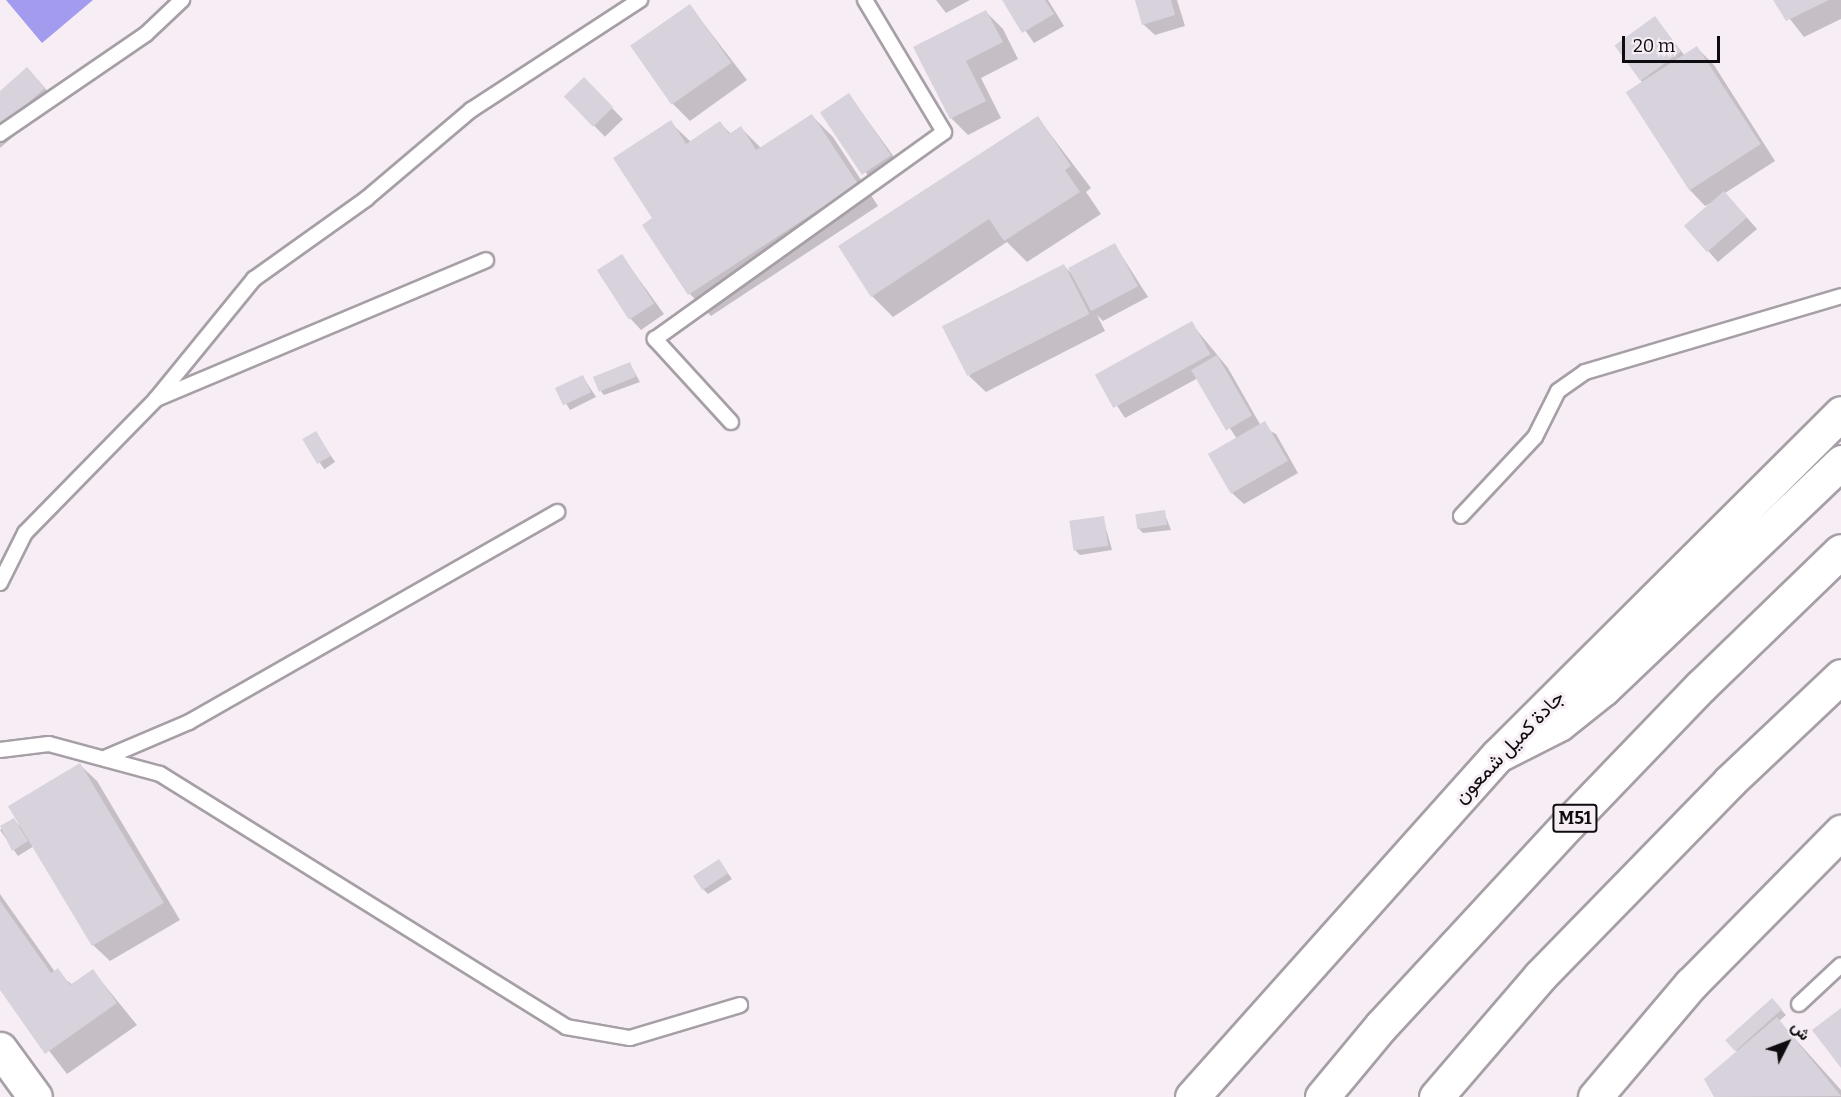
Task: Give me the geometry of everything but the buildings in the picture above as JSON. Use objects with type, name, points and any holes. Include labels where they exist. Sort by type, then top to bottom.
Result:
[{"type":"main road","name":"جادة كميل شمعون","points":[[1192,1097],[1498,755],[1841,413]]},
{"type":"main road","points":[[1498,755],[1558,724],[1603,689],[1841,462]]},
{"type":"main road","name":"M51","points":[[1322,1097],[1381,1026],[1586,806],[1841,551]]},
{"type":"main road","points":[[1436,1097],[1540,976],[1728,782],[1841,676]]},
{"type":"main road","points":[[1595,1097],[1691,984],[1841,832]]},
{"type":"main road","points":[[0,1049],[35,1097]]},
{"type":"lane","points":[[0,134],[146,34],[182,0]]},
{"type":"lane","points":[[0,583],[25,532],[156,399],[254,279],[366,199],[471,110],[640,0]]},
{"type":"lane","points":[[731,422],[655,339],[944,132],[865,0]]},
{"type":"lane","points":[[156,399],[486,260]]},
{"type":"lane","points":[[1461,516],[1535,437],[1558,391],[1585,372],[1841,296]]},
{"type":"lane","points":[[107,757],[189,722],[557,512]]},
{"type":"lane","points":[[0,750],[49,744],[107,757],[160,774],[566,1027],[630,1038],[740,1005]]},
{"type":"lane","points":[[1799,1004],[1841,965]]},
{"type":"shaded area","points":[[6,0],[93,0],[42,43]]}]
